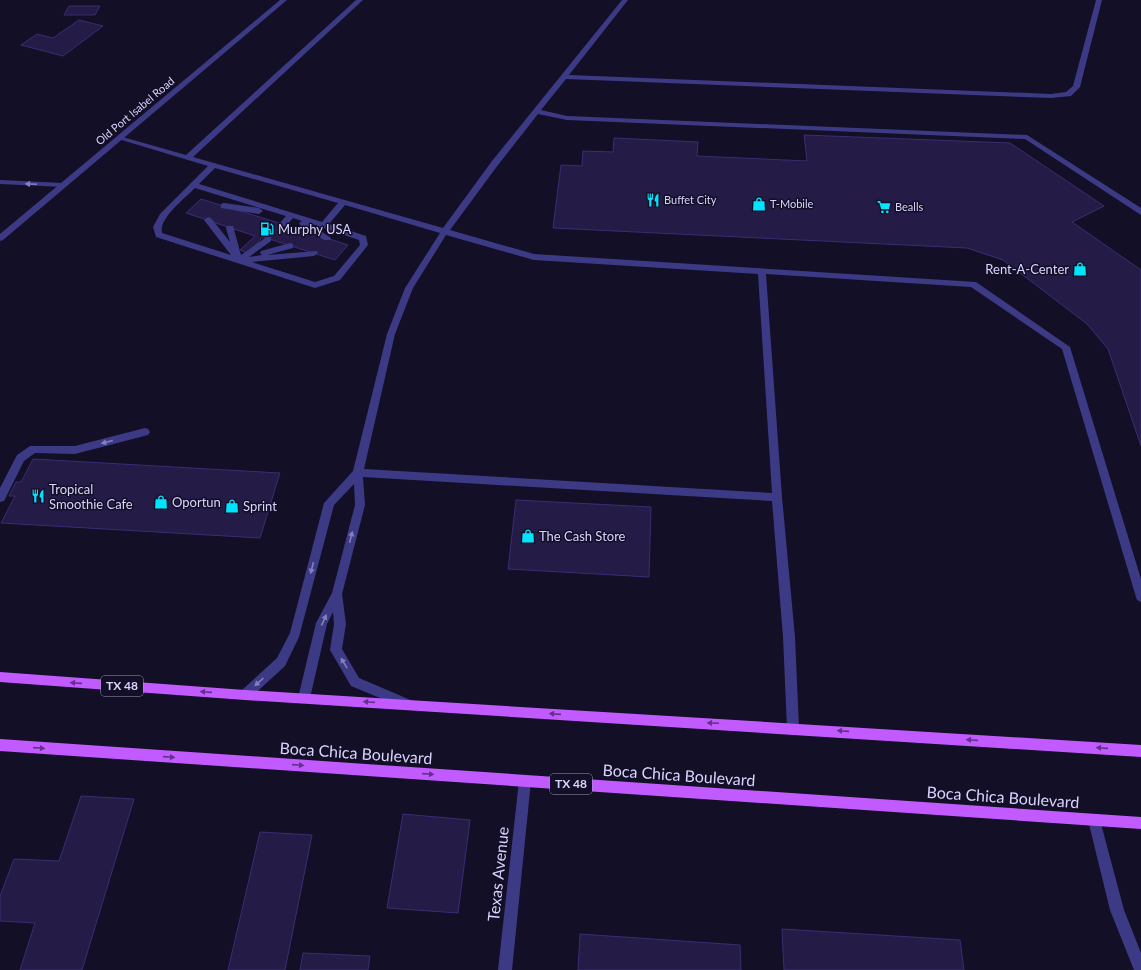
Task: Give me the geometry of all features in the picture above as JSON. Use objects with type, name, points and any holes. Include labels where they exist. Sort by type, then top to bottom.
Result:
[{"type":"main road","name":"TX 48","points":[[0,677],[245,695],[793,728],[1141,751]]},
{"type":"main road","name":"Boca Chica Boulevard","points":[[0,745],[1141,823]]},
{"type":"street","name":"Old Port Isabel Road","points":[[0,238],[284,0]]},
{"type":"street","points":[[187,158],[360,0]]},
{"type":"street","points":[[304,698],[322,623],[337,594],[360,504],[358,473],[391,334],[408,288],[444,232],[495,163],[625,0]]},
{"type":"street","points":[[563,76],[1051,96],[1068,94],[1076,87],[1099,0]]},
{"type":"street","points":[[536,111],[567,118],[1027,137],[1141,212]]},
{"type":"street","points":[[119,138],[534,258],[973,284],[1066,347],[1141,597]]},
{"type":"street","points":[[194,185],[363,238],[364,245],[336,278],[315,285],[159,235],[157,229],[158,222],[194,185],[213,166]]},
{"type":"street","points":[[0,182],[63,185]]},
{"type":"street","points":[[324,225],[343,203]]},
{"type":"street","points":[[224,206],[291,215],[327,238]]},
{"type":"street","points":[[246,213],[291,215],[305,231]]},
{"type":"street","points":[[282,224],[291,215]]},
{"type":"street","points":[[208,220],[239,260]]},
{"type":"street","points":[[230,228],[239,260]]},
{"type":"street","points":[[239,260],[268,239]]},
{"type":"street","points":[[239,260],[290,246]]},
{"type":"street","points":[[239,260],[314,254]]},
{"type":"street","points":[[762,271],[777,497],[789,636],[793,728]]},
{"type":"street","points":[[0,498],[20,458],[25,453],[33,449],[75,450],[145,432]]},
{"type":"street","points":[[245,695],[281,662],[295,634],[329,502],[358,473],[777,497]]},
{"type":"street","points":[[337,594],[340,624],[336,650],[355,682],[409,705]]},
{"type":"street","name":"Texas Avenue","points":[[505,970],[525,781]]},
{"type":"street","points":[[1094,820],[1117,910],[1141,970]]},
{"type":"building","points":[[69,6],[100,6],[95,15],[64,15]]},
{"type":"building","points":[[79,20],[103,26],[63,56],[21,45],[37,34],[53,38]]},
{"type":"building","points":[[804,135],[1010,143],[1104,206],[1072,222],[1141,270],[1141,446],[1108,349],[1087,324],[1003,260],[967,248],[553,228],[561,165],[582,166],[583,151],[613,152],[614,138],[698,142],[697,156],[807,161]]},
{"type":"building","name":"Murphy USA","points":[[201,199],[348,245],[335,260],[263,237],[248,253],[240,250],[255,236],[186,213]]},
{"type":"building","points":[[33,459],[280,473],[260,538],[1,523],[15,496],[9,496],[16,482],[21,482]]},
{"type":"building","points":[[516,500],[651,507],[649,577],[508,569]]},
{"type":"building","points":[[81,796],[134,799],[82,970],[20,970],[35,923],[0,921],[0,896],[14,859],[59,861]]},
{"type":"building","points":[[403,814],[470,820],[458,913],[387,908]]},
{"type":"building","points":[[260,832],[312,835],[285,970],[228,970]]},
{"type":"building","points":[[782,929],[960,940],[964,970],[784,970]]},
{"type":"building","points":[[580,934],[740,945],[741,970],[578,970]]},
{"type":"building","points":[[303,953],[370,956],[368,970],[300,970]]},
{"type":"place","name":"Buffet City","points":[[653,200]]},
{"type":"place","name":"T-Mobile","points":[[759,204]]},
{"type":"place","name":"Bealls","points":[[884,207]]},
{"type":"place","name":"Murphy USA","points":[[267,229]]},
{"type":"place","name":"Rent-A-Center","points":[[1080,269]]},
{"type":"place","name":"Tropical Smoothie Cafe","points":[[38,496]]},
{"type":"place","name":"Oportun","points":[[161,502]]},
{"type":"place","name":"Sprint","points":[[232,506]]},
{"type":"place","name":"The Cash Store","points":[[528,536]]}]
